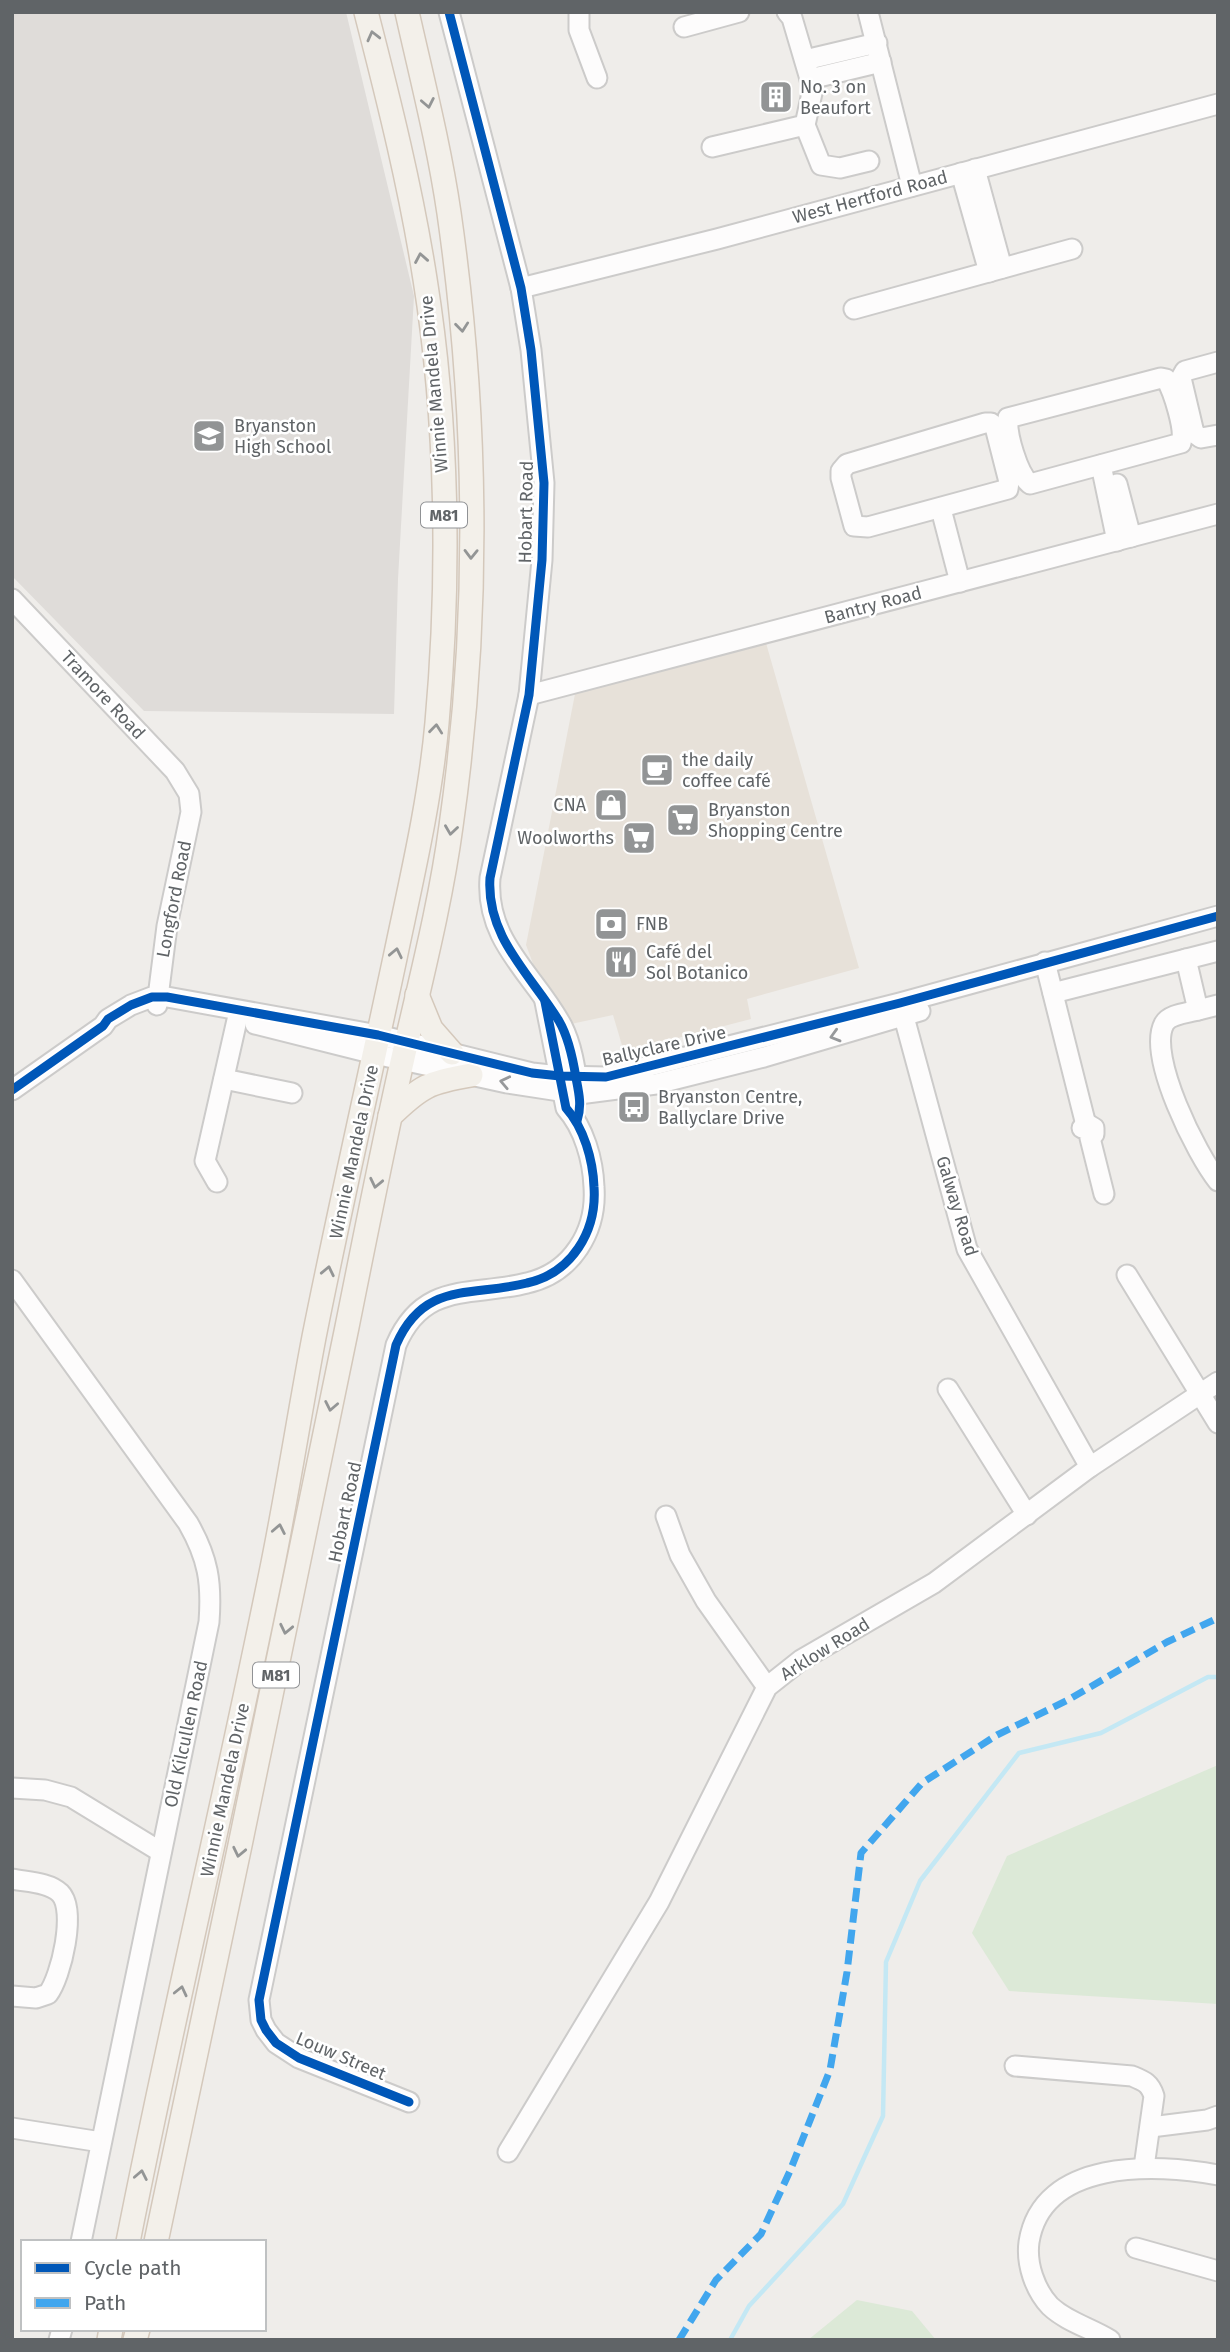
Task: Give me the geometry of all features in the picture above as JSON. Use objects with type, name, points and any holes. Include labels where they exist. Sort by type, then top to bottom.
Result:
[{"type":"main road","name":"Winnie Mandela Drive","points":[[128,2240],[271,1572],[314,1338],[417,850],[435,747],[442,648],[444,534],[439,404],[426,283],[397,132],[366,12]]},
{"type":"main road","name":"Winnie Mandela Drive","points":[[156,2240],[444,868],[461,745],[467,671],[472,463],[465,360],[449,214],[426,93],[407,12]]},
{"type":"main road","points":[[417,995],[432,1030],[452,1053]]},
{"type":"main road","points":[[390,1116],[423,1087],[433,1082],[471,1075]]},
{"type":"street","name":"Hobart Road","points":[[266,2030],[259,2009],[264,1978],[396,1345],[407,1326],[434,1301],[459,1292],[527,1283],[550,1275],[572,1258],[590,1227],[595,1200],[594,1176],[577,1121],[566,1108],[570,1085],[565,1034],[505,942],[492,915],[489,898],[490,878],[528,695],[542,561],[544,502],[538,415],[521,288],[449,12]]},
{"type":"street","points":[[579,12],[579,30],[597,78]]},
{"type":"street","points":[[684,27],[739,12]]},
{"type":"street","points":[[788,12],[808,70],[812,93],[805,125],[821,165],[840,168],[869,161]]},
{"type":"street","points":[[869,12],[912,186]]},
{"type":"street","points":[[808,70],[877,43]]},
{"type":"street","points":[[808,70],[881,62]]},
{"type":"street","name":"West Hertford Road","points":[[521,288],[717,239],[1218,104]]},
{"type":"street","points":[[712,147],[805,125]]},
{"type":"street","points":[[968,171],[996,270]]},
{"type":"street","points":[[854,309],[1072,249]]},
{"type":"street","points":[[1218,362],[1185,371],[1181,377],[1194,433],[1201,438],[1218,435]]},
{"type":"street","points":[[1161,378],[1166,379],[1184,436],[1181,443],[1106,464],[1030,484],[1022,477],[1007,427],[1008,418],[1161,378]]},
{"type":"street","points":[[991,423],[998,438],[1009,482],[1008,489],[936,510],[856,528],[852,523],[841,471],[847,464],[991,423]]},
{"type":"street","points":[[1106,464],[1124,539]]},
{"type":"street","points":[[936,510],[955,583]]},
{"type":"street","name":"Bantry Road","points":[[528,695],[1218,514]]},
{"type":"street","name":"Tramore Road","points":[[12,599],[175,771],[188,794]]},
{"type":"street","name":"Longford Road","points":[[158,1001],[167,926],[191,812],[188,794]]},
{"type":"street","name":"Ballyclare Drive","points":[[12,1090],[103,1026],[158,1001],[213,1003],[404,1051],[471,1075],[570,1085],[656,1084],[764,1057],[902,1010],[1218,916]]},
{"type":"street","name":"Ballyclare Drive","points":[[1046,968],[1218,928]]},
{"type":"street","points":[[1053,993],[1218,950]]},
{"type":"street","points":[[1186,959],[1198,1010]]},
{"type":"street","points":[[1046,968],[1104,1194]]},
{"type":"street","name":"Ballyclare Drive","points":[[158,1001],[237,1020],[377,1045]]},
{"type":"street","points":[[1218,1005],[1169,1018],[1164,1025],[1161,1046],[1182,1119],[1196,1148],[1218,1181]]},
{"type":"street","name":"Galway Road","points":[[902,1010],[967,1249],[1090,1467]]},
{"type":"street","points":[[217,1182],[205,1161],[237,1020]]},
{"type":"street","name":"Ballyclare Drive","points":[[404,1051],[452,1053],[570,1085]]},
{"type":"street","points":[[224,1079],[292,1093]]},
{"type":"street","points":[[1127,1275],[1218,1423]]},
{"type":"street","name":"Old Kilcullen Road","points":[[12,1280],[188,1523],[208,1570],[209,1622],[81,2240]]},
{"type":"street","name":"Arklow Road","points":[[508,2152],[659,1902],[767,1687],[801,1660],[934,1583],[1090,1467],[1218,1382]]},
{"type":"street","points":[[948,1389],[1027,1515]]},
{"type":"street","points":[[666,1516],[680,1555],[719,1623],[767,1687]]},
{"type":"street","points":[[12,1788],[45,1790],[71,1797],[161,1852]]},
{"type":"street","points":[[12,1879],[46,1886],[59,1892],[65,1902],[67,1924],[60,1971],[48,1994],[36,1998],[12,1996]]},
{"type":"street","name":"Louw Street","points":[[266,2030],[276,2043],[299,2057],[409,2102]]},
{"type":"street","points":[[1015,2066],[1132,2076],[1144,2081],[1152,2088],[1154,2096],[1144,2167]]},
{"type":"street","points":[[1151,2127],[1208,2120],[1218,2116]]},
{"type":"street","points":[[12,2128],[101,2142]]},
{"type":"street","points":[[1097,2337],[1066,2317],[1041,2295],[1029,2261],[1030,2235],[1038,2213],[1053,2195],[1063,2188],[1092,2178],[1144,2167],[1218,2175]]},
{"type":"street","points":[[1136,2248],[1218,2271]]},
{"type":"shaded area","name":"Bryanston High School","points":[[12,12],[346,12],[414,296],[398,579],[394,714],[144,711],[12,576]]},
{"type":"shaded area","name":"Bryanston Shopping Centre","points":[[766,643],[859,968],[747,999],[751,1019],[624,1052],[613,1015],[557,1027],[526,945],[575,694]]},
{"type":"green space","points":[[1218,1765],[1218,2004],[1009,1991],[972,1933],[1007,1856]]},
{"type":"green space","points":[[857,2300],[912,2311],[936,2340],[808,2340]]},
{"type":"waterway","points":[[730,2340],[749,2306],[843,2204],[883,2116],[886,1962],[920,1881],[1019,1753],[1101,1733],[1208,1677],[1218,1677]]},
{"type":"marked path","points":[[679,2340],[716,2280],[761,2234],[790,2171],[830,2070],[847,1972],[861,1853],[922,1783],[997,1735],[1068,1700],[1167,1642],[1218,1618]]},
{"type":"cycle path","points":[[449,12],[521,288],[531,350],[544,483],[542,560],[529,695],[490,878],[491,899],[495,919],[512,954],[548,1004],[565,1034],[579,1094],[577,1121]]},
{"type":"cycle path","points":[[12,1090],[103,1026],[108,1019],[131,1005],[152,997],[167,997],[378,1035],[532,1073],[606,1077],[900,1003],[1218,916]]},
{"type":"cycle path","points":[[409,2102],[299,2058],[276,2043],[261,2020],[259,2000],[396,1345],[407,1324],[421,1310],[436,1301],[452,1295],[527,1283],[557,1270],[578,1248],[591,1219],[594,1203],[592,1166],[583,1135],[566,1108],[545,1002]]},
{"type":"place","name":"No. 3 on Beaufort","points":[[776,97]]},
{"type":"place","name":"Bryanston High School","points":[[209,436]]},
{"type":"place","name":"the daily coffee café","points":[[657,770]]},
{"type":"place","name":"CNA","points":[[611,805]]},
{"type":"place","name":"Bryanston Shopping Centre","points":[[683,820]]},
{"type":"place","name":"Woolworths","points":[[639,838]]},
{"type":"place","name":"FNB","points":[[611,924]]},
{"type":"place","name":"Café del Sol Botanico","points":[[621,962]]},
{"type":"place","name":"Bryanston Centre, Ballyclare Drive","points":[[634,1107]]}]
